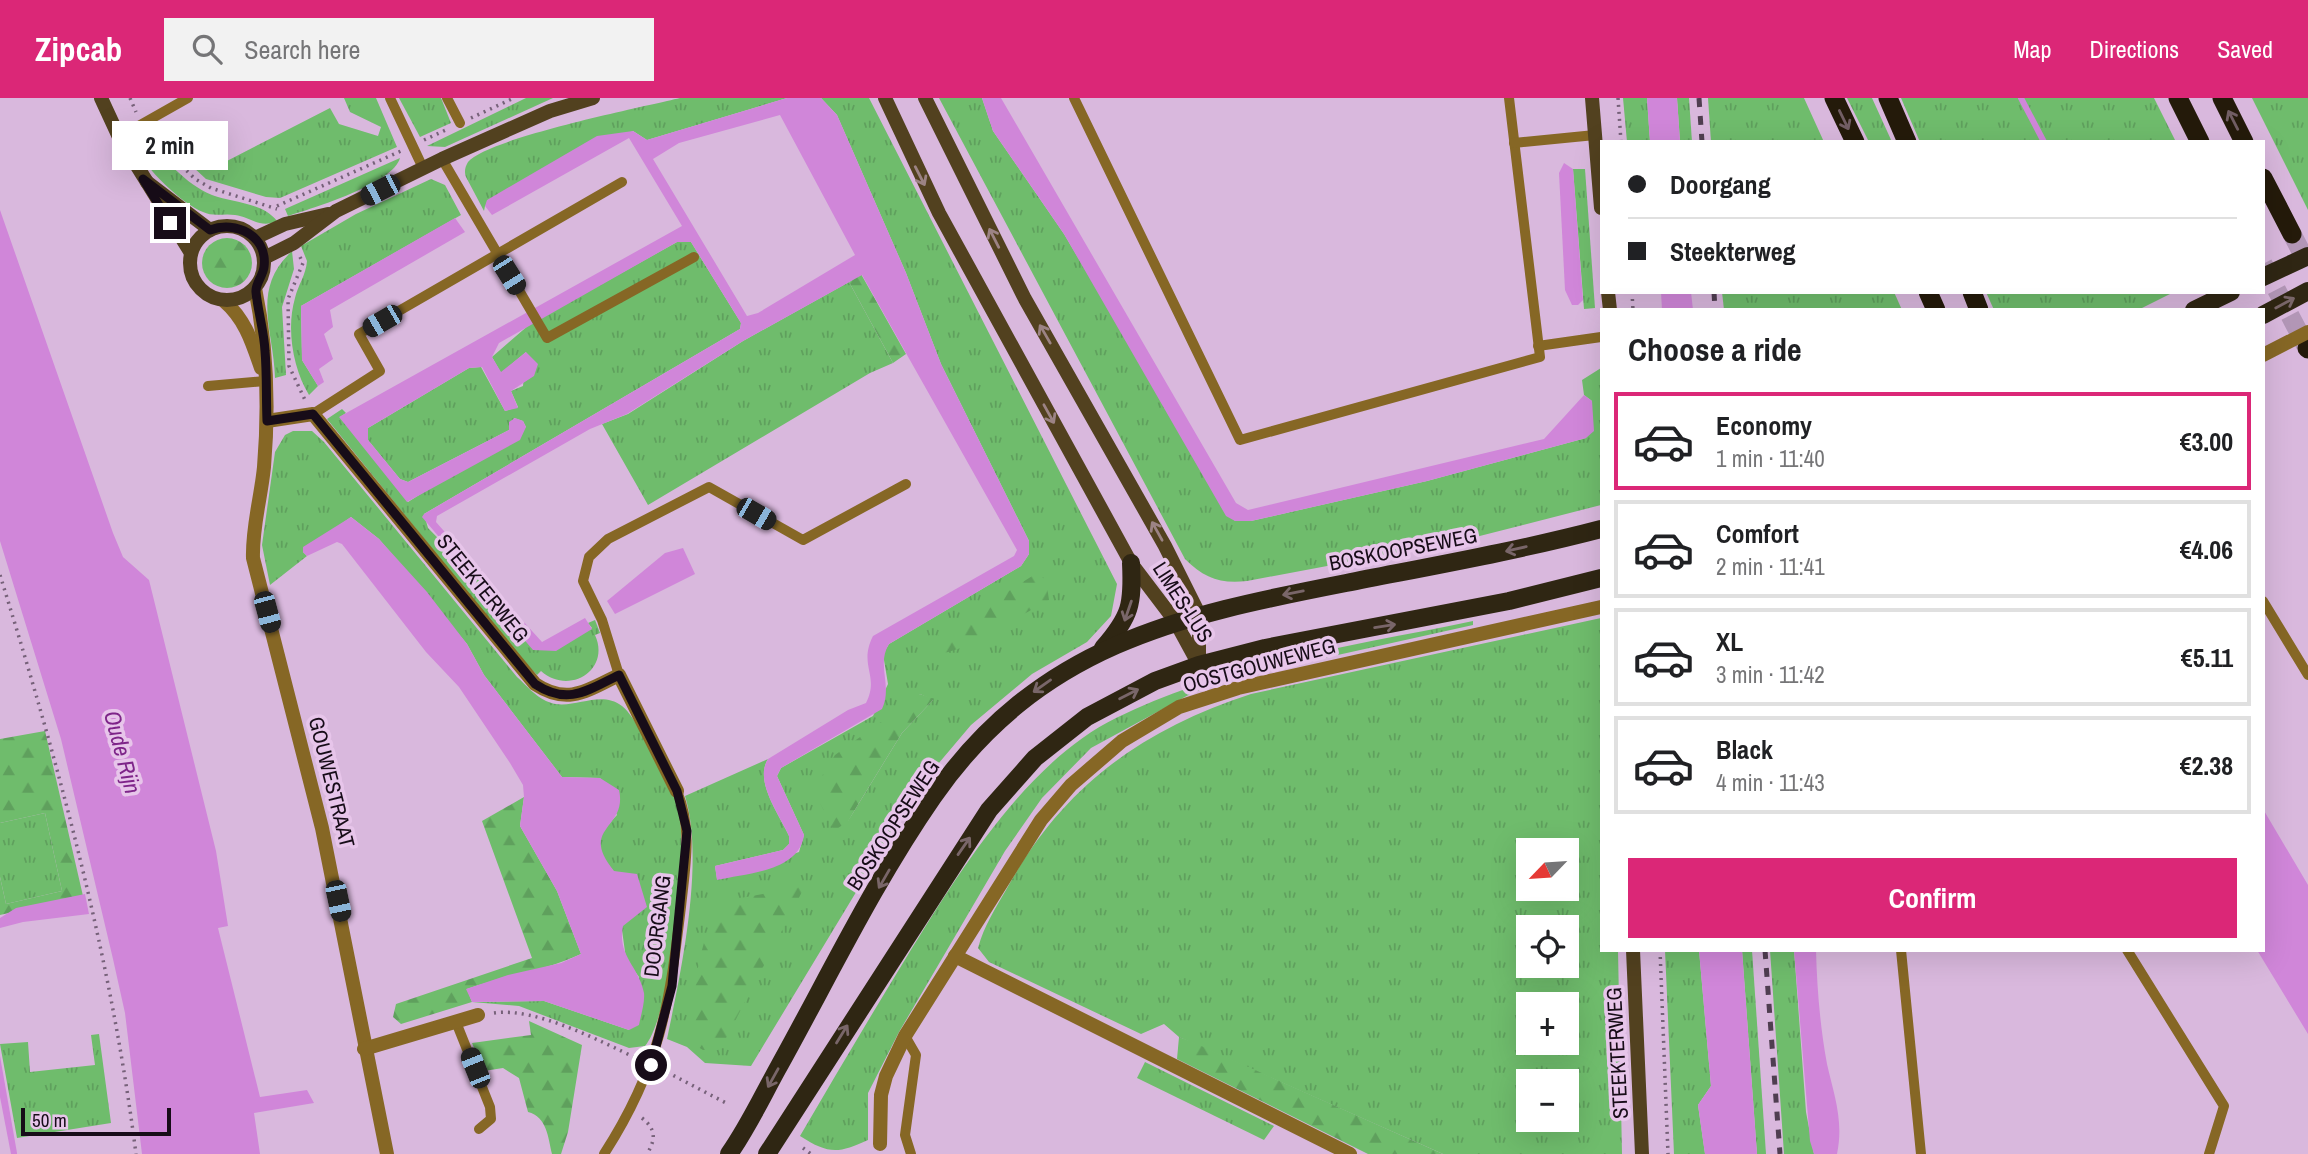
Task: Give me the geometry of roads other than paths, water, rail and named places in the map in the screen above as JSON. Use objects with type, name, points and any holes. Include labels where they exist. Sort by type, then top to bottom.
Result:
[{"type":"highway","points":[[1834,98],[1854,140]]},
{"type":"highway","points":[[1888,98],[1906,140]]},
{"type":"highway","points":[[2178,98],[2199,140]]},
{"type":"highway","points":[[2222,98],[2243,140]]},
{"type":"highway","points":[[2265,182],[2291,234]]},
{"type":"main road","points":[[101,98],[143,179],[191,253]]},
{"type":"main road","points":[[255,238],[285,225],[336,211],[442,159],[550,111],[593,98]]},
{"type":"main road","name":"LIMES-LUS","points":[[882,98],[939,213],[1132,562],[1175,621],[1199,665]]},
{"type":"main road","points":[[1592,98],[1600,196]]},
{"type":"main road","name":"LIMES-LUS","points":[[926,99],[1025,299],[1165,546],[1199,614],[1199,665]]},
{"type":"main road","points":[[143,179],[210,230]]},
{"type":"main road","points":[[264,258],[294,243],[336,211]]},
{"type":"main road","points":[[219,226],[239,227],[255,238],[264,258],[264,269],[255,288],[246,296],[224,300],[204,292],[196,285],[190,264],[191,253],[198,239],[219,226]]},
{"type":"main road","points":[[2265,276],[2308,256]]},
{"type":"main road","points":[[2265,314],[2308,291]]},
{"type":"main road","points":[[2198,308],[2227,294]]},
{"type":"main road","name":"BOSKOOPSEWEG","points":[[729,1154],[883,880],[943,784],[982,738],[1025,699],[1101,651],[1175,621],[1600,529]]},
{"type":"main road","points":[[1101,651],[1120,629],[1130,609],[1132,562]]},
{"type":"main road","points":[[767,1154],[962,847],[1014,782],[1050,744],[1099,710],[1155,681],[1199,665],[1265,648],[1415,621],[1594,580]]},
{"type":"main road","name":"STEEKTERWEG","points":[[1633,952],[1642,1154]]},
{"type":"street","points":[[255,288],[263,331],[267,421],[313,414]]},
{"type":"street","points":[[224,300],[238,313],[250,335],[265,381]]},
{"type":"street","points":[[2265,354],[2308,332]]},
{"type":"street","name":"STEEKTERWEG","points":[[313,414],[535,684],[561,697],[573,695],[619,675]]},
{"type":"street","name":"GOUWESTRAAT","points":[[267,421],[264,470],[253,535],[253,558],[325,840],[344,925],[364,1049],[387,1154]]},
{"type":"street","name":"OOSTGOUWEWEG","points":[[880,1144],[881,1095],[886,1076],[905,1036],[1013,860],[1055,801],[1122,741],[1179,708],[1238,688],[1596,609]]},
{"type":"street","points":[[619,675],[677,791]]},
{"type":"street","points":[[955,956],[1350,1154]]},
{"type":"street","points":[[364,1049],[478,1015]]},
{"type":"lane","points":[[119,137],[188,98]]},
{"type":"lane","points":[[390,98],[423,169]]},
{"type":"lane","points":[[1073,98],[1240,440],[1539,356],[1509,98]]},
{"type":"lane","points":[[449,102],[460,123]]},
{"type":"lane","points":[[1514,143],[1595,135]]},
{"type":"lane","points":[[442,159],[547,338],[694,257]]},
{"type":"lane","points":[[313,414],[380,371],[359,334],[622,182]]},
{"type":"lane","points":[[1538,346],[1600,337]]},
{"type":"lane","points":[[208,386],[265,381]]},
{"type":"lane","points":[[619,675],[602,620],[583,582],[589,557],[608,539],[709,487],[803,540],[906,484]]},
{"type":"lane","points":[[2265,604],[2308,675]]},
{"type":"lane","name":"DOORGANG","points":[[604,1154],[632,1110],[651,1065],[672,986],[688,846],[685,817],[677,791]]},
{"type":"lane","points":[[1901,952],[1921,1154]]},
{"type":"lane","points":[[2128,952],[2224,1106],[2209,1154]]},
{"type":"lane","points":[[456,1022],[490,1107],[491,1119],[479,1129]]},
{"type":"lane","points":[[905,1036],[916,1055],[905,1135],[911,1154]]},
{"type":"water","points":[[787,98],[821,98],[837,115],[906,273],[941,364],[1029,541],[1029,554],[1021,566],[889,644],[884,660],[886,692],[882,709],[781,768],[777,776],[804,835],[800,847],[792,857],[770,869],[717,880],[715,866],[783,850],[789,844],[789,836],[766,787],[764,768],[768,759],[848,710],[866,703],[871,685],[868,655],[873,636],[1014,556],[1017,550],[862,275],[743,341],[627,414],[590,429],[437,516],[436,522],[473,564],[470,570],[467,570],[422,517],[424,514],[740,329],[741,323],[691,242],[677,242],[499,343],[492,357],[501,372],[526,352],[538,364],[534,376],[511,391],[518,408],[505,411],[482,367],[469,368],[368,428],[368,440],[400,479],[408,482],[509,430],[509,422],[515,418],[523,421],[526,427],[520,440],[407,502],[339,417],[682,226],[629,138],[492,215],[485,206],[487,200],[597,136],[633,131],[647,140]],"holes":[[[780,115],[855,255],[758,313],[747,316],[653,159],[679,143]]]},
{"type":"water","points":[[982,98],[1001,98],[1236,503],[1248,510],[1544,439],[1584,395],[1592,401],[1594,431],[1586,438],[1427,481],[1251,521],[1235,521],[1226,516],[1064,234],[993,131]]},
{"type":"water","points":[[1647,98],[1677,98],[1680,140],[1650,140]]},
{"type":"water","points":[[1564,163],[1573,169],[1583,300],[1578,305],[1572,305],[1565,290],[1559,173]]},
{"type":"water","name":"Oude Rijn","points":[[0,210],[113,533],[123,557],[149,580],[216,851],[228,926],[218,928],[260,1097],[307,1090],[314,1103],[254,1113],[260,1154],[142,1154],[125,1013],[113,959],[61,739],[0,541]]},
{"type":"water","points":[[455,218],[465,232],[330,310],[333,327],[324,334],[333,359],[319,369],[324,382],[318,386],[302,360],[301,306]]},
{"type":"water","points":[[1661,294],[1691,294],[1693,308],[1662,308]]},
{"type":"water","points":[[351,517],[379,539],[427,592],[467,644],[484,675],[562,777],[600,778],[619,790],[620,803],[617,813],[602,836],[601,845],[604,856],[614,871],[637,874],[647,907],[623,926],[622,936],[626,953],[644,993],[639,1025],[629,1030],[544,1001],[472,1002],[466,989],[508,975],[561,963],[581,954],[557,891],[520,826],[523,785],[459,687],[426,652],[342,544],[337,542],[307,556],[303,552],[303,547]]},
{"type":"water","points":[[683,548],[695,574],[615,614],[607,601],[665,553]]},
{"type":"water","points":[[484,588],[493,588],[542,642],[585,618],[592,629],[556,651],[533,650],[485,594]]},
{"type":"water","points":[[2265,812],[2308,885],[2308,1034],[2258,952],[2265,952]]},
{"type":"water","points":[[85,894],[89,914],[23,922],[0,928],[0,918],[16,908]]},
{"type":"water","points":[[1699,952],[1742,952],[1757,1154],[1705,1154],[1698,1105],[1711,1086]]},
{"type":"water","points":[[1794,952],[1816,952],[1822,1036],[1839,1119],[1837,1154],[1814,1154],[1810,1141]]},
{"type":"water","points":[[0,1056],[17,1154],[11,1154],[0,1097]]},
{"type":"waterway","points":[[2021,98],[2043,140]]},
{"type":"tunnel","points":[[2292,234],[2308,265]]},
{"type":"tunnel","points":[[2265,268],[2307,348]]},
{"type":"railway","points":[[1699,98],[1702,140]]},
{"type":"railway","points":[[1714,294],[1715,308]]},
{"type":"railway","points":[[1765,952],[1780,1154]]}]
